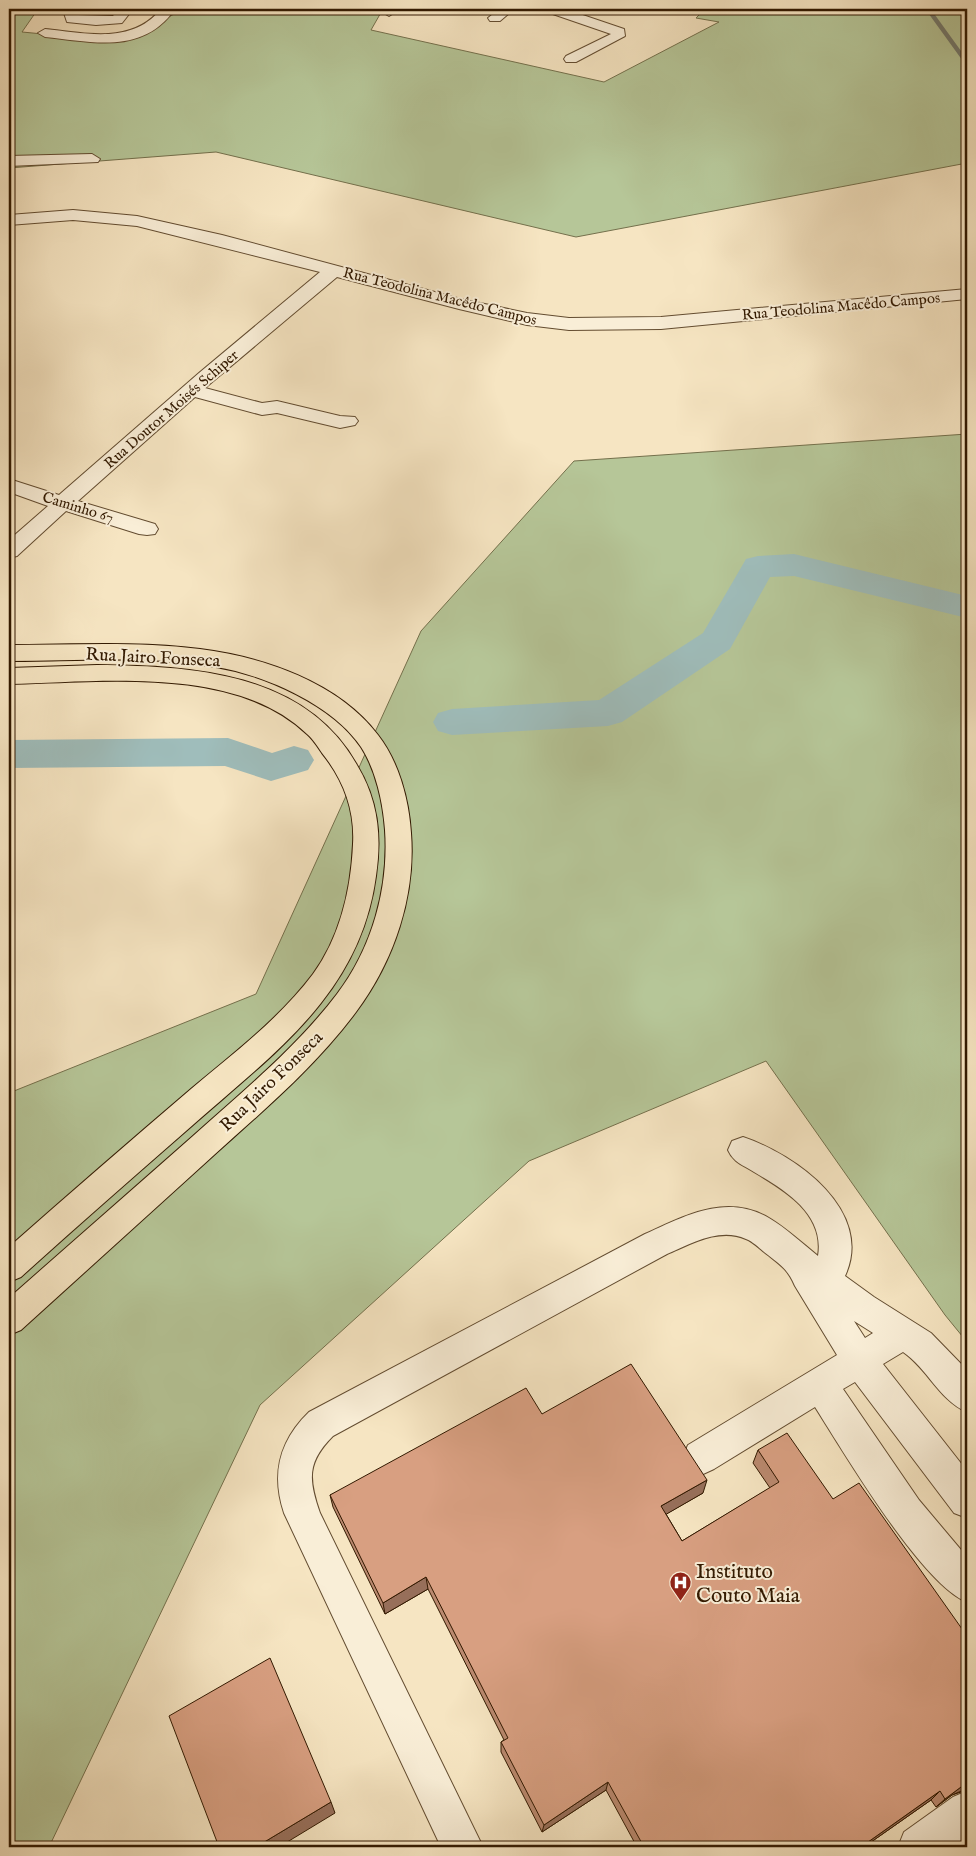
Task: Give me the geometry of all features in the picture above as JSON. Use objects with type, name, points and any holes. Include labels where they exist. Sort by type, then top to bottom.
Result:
[{"type":"main road","name":"Rua Jairo Fonseca","points":[[9,653],[194,655],[238,663],[296,684],[329,703],[369,740],[393,793],[400,844],[394,895],[382,945],[369,969],[326,1029],[301,1057],[271,1085],[9,1319]]},
{"type":"main road","name":"Rua Jairo Fonseca","points":[[9,676],[175,675],[208,678],[241,686],[274,701],[301,717],[327,739],[339,754],[358,788],[366,838],[362,890],[356,916],[339,957],[312,996],[257,1050],[9,1267]]},
{"type":"street","points":[[74,9],[70,16],[72,19],[96,21],[117,20],[126,9]]},
{"type":"street","points":[[45,33],[114,38],[132,37],[164,17],[168,9]]},
{"type":"street","points":[[495,18],[507,9]]},
{"type":"street","points":[[552,9],[619,32],[618,36],[571,59]]},
{"type":"street","points":[[9,161],[92,160]]},
{"type":"street","name":"Rua Teodolina Macêdo Campos","points":[[9,220],[73,215],[137,221],[511,316],[582,325],[662,323],[967,294]]},
{"type":"street","name":"Rua Doutor Moisés Schiper","points":[[9,551],[61,503],[334,270]]},
{"type":"street","points":[[192,390],[262,409],[277,406],[340,422],[348,421]]},
{"type":"street","name":"Caminho 67","points":[[9,485],[61,503],[147,528]]},
{"type":"street","points":[[743,1150],[782,1172],[801,1187],[828,1214],[836,1236],[835,1263],[823,1289]]},
{"type":"street","points":[[462,1847],[305,1516],[296,1493],[295,1470],[297,1454],[305,1439],[321,1424],[656,1244],[699,1225],[716,1220],[746,1223],[757,1228],[799,1262],[823,1289],[859,1360],[967,1500]]},
{"type":"street","points":[[823,1289],[862,1308],[904,1333],[937,1360],[967,1395]]},
{"type":"street","points":[[701,1456],[904,1333]]},
{"type":"street","points":[[820,1384],[879,1474],[925,1537],[967,1583]]},
{"type":"street","points":[[919,1847],[967,1811]]},
{"type":"green space","points":[[9,9],[38,9],[22,32],[117,41],[185,9],[383,9],[371,30],[604,82],[719,22],[696,18],[705,9],[967,9],[967,163],[576,237],[216,152],[9,168]]},
{"type":"green space","points":[[967,434],[967,1342],[945,1315],[766,1061],[529,1161],[260,1405],[49,1847],[9,1847],[9,1093],[256,994],[421,631],[574,461]]},
{"type":"building","name":"Instituto Couto Maia","points":[[631,1364],[707,1480],[661,1506],[682,1541],[779,1482],[758,1450],[787,1433],[833,1499],[859,1483],[967,1636],[967,1784],[945,1799],[940,1791],[861,1847],[644,1847],[608,1782],[544,1825],[501,1742],[508,1738],[426,1577],[383,1603],[330,1495],[526,1388],[542,1414]]},
{"type":"building","points":[[270,1658],[331,1802],[256,1847],[219,1847],[169,1716]]},
{"type":"waterway","points":[[928,9],[967,63]]},
{"type":"waterway","points":[[452,722],[608,713],[717,641],[758,567],[794,565],[967,607]]},
{"type":"waterway","points":[[9,754],[228,752],[271,767],[294,760]]},
{"type":"place","name":"Instituto Couto Maia","points":[[680,1602]]}]
